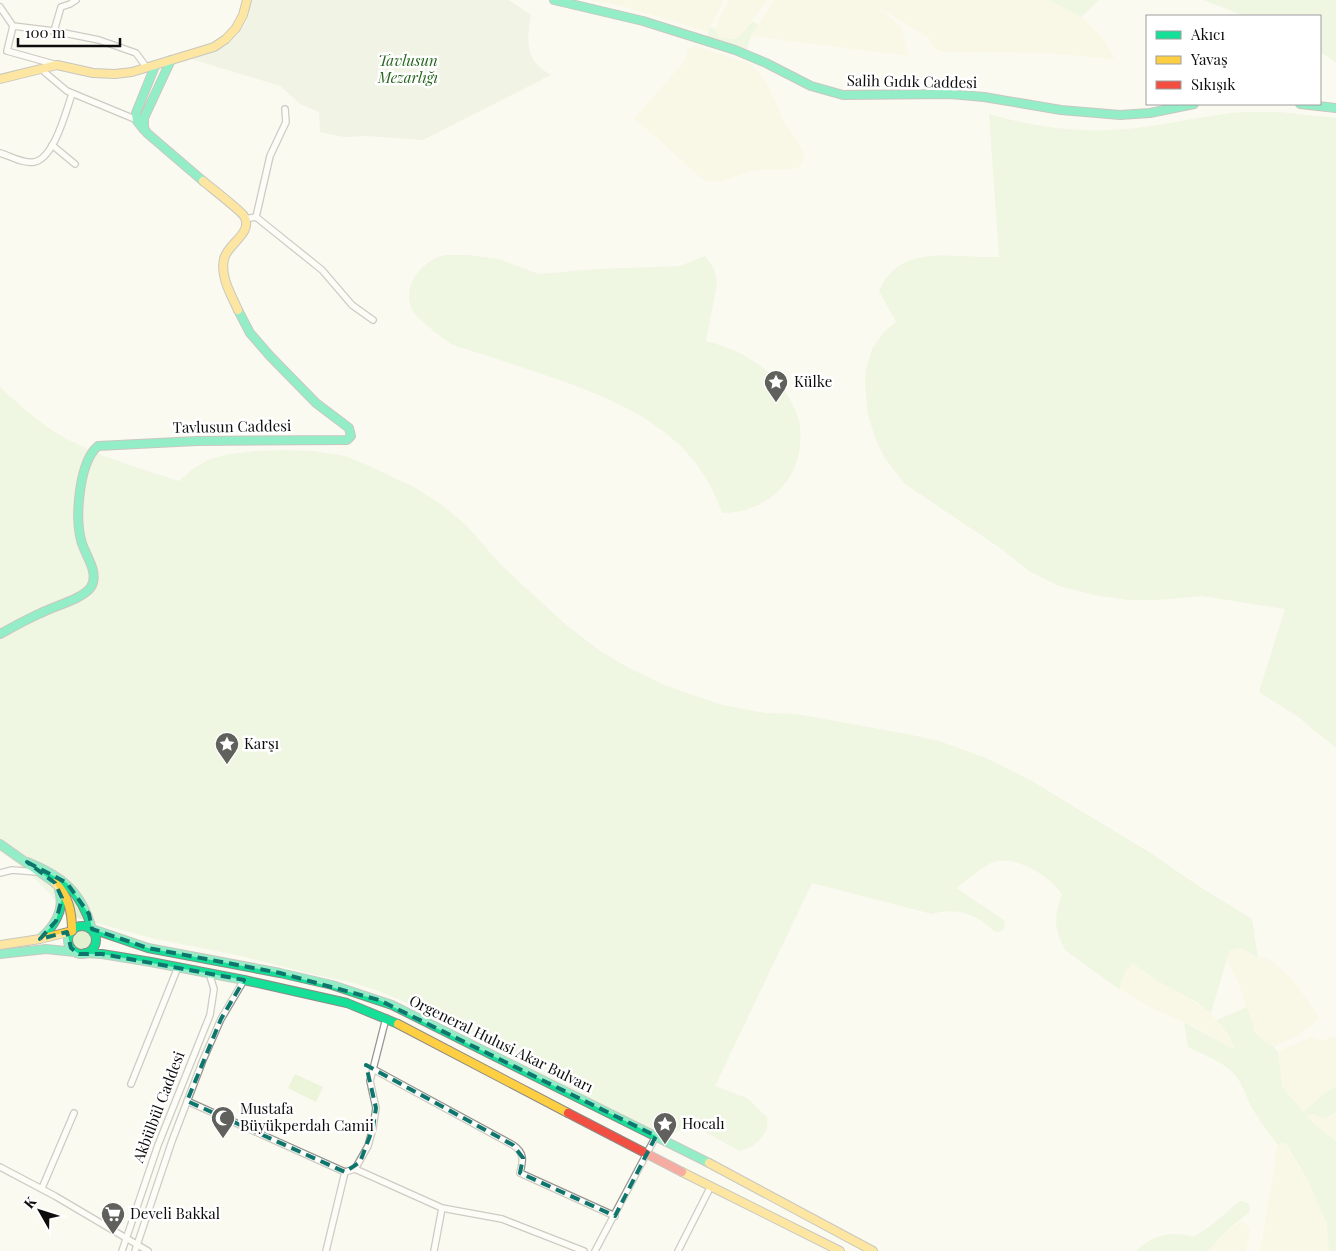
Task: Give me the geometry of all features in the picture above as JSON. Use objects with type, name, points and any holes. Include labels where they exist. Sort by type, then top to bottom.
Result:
[{"type":"street","points":[[54,31],[61,7],[76,0]]},
{"type":"street","points":[[13,26],[3,49],[80,72],[124,73],[156,66],[214,47],[226,39],[242,18],[247,0]]},
{"type":"street","name":"Salih Gıdık Caddesi","points":[[554,0],[643,21],[735,50],[766,63],[811,86],[843,95],[967,95],[1061,110],[1120,115],[1150,113],[1189,105]]},
{"type":"street","points":[[0,7],[13,26],[54,31],[99,40],[136,53],[147,68]]},
{"type":"street","points":[[147,133],[144,128],[144,118],[171,60]]},
{"type":"street","points":[[0,80],[57,65]]},
{"type":"street","points":[[156,66],[137,109],[137,120],[141,128],[241,212],[246,222],[256,217]]},
{"type":"street","points":[[42,70],[72,94],[137,120]]},
{"type":"street","points":[[0,153],[32,162],[43,157],[52,145],[72,94]]},
{"type":"street","points":[[1309,105],[1336,108]]},
{"type":"street","points":[[256,217],[270,156],[286,122],[285,109]]},
{"type":"street","points":[[52,145],[75,164]]},
{"type":"street","points":[[256,217],[322,270],[352,305],[373,320]]},
{"type":"street","name":"Tavlusun Caddesi","points":[[0,634],[40,613],[84,594],[91,586],[93,580],[92,567],[81,541],[77,518],[85,465],[91,452],[98,446],[207,441],[347,440],[350,438],[351,432],[349,428],[312,399],[250,334],[238,310],[224,277],[222,266],[226,253],[244,232],[246,222]]},
{"type":"street","points":[[0,844],[63,889],[68,901],[72,921],[69,944],[75,952]]},
{"type":"street","points":[[0,954],[46,949],[86,953],[95,946],[96,937],[89,914],[80,898],[67,883],[52,873],[27,862]]},
{"type":"street","points":[[0,873],[12,870],[42,873]]},
{"type":"street","points":[[40,939],[52,928],[60,913],[62,898],[55,883]]},
{"type":"street","points":[[0,945],[40,939],[72,931],[80,926],[92,929]]},
{"type":"street","name":"Orgeneral Hulusi Akar Bulvarı","points":[[92,929],[148,948],[280,973],[332,985],[392,1005],[656,1136],[873,1251]]},
{"type":"street","name":"Orgeneral Hulusi Akar Bulvarı","points":[[86,953],[102,954],[244,980],[347,1004],[386,1018],[647,1154],[840,1251]]},
{"type":"street","points":[[131,1084],[178,967]]},
{"type":"street","name":"Akbülbül Caddesi","points":[[122,1251],[158,1145],[210,1015],[214,989],[209,973]]},
{"type":"street","name":"Akbülbül Caddesi","points":[[135,1251],[187,1102],[221,1019],[244,980]]},
{"type":"street","points":[[355,1169],[368,1146],[373,1128],[376,1108],[370,1081],[386,1018]]},
{"type":"street","points":[[373,1069],[513,1144],[524,1158],[520,1173],[615,1216]]},
{"type":"street","points":[[187,1102],[345,1172],[355,1169],[442,1208],[502,1219],[584,1251]]},
{"type":"street","points":[[42,1188],[74,1113]]},
{"type":"street","points":[[595,1251],[656,1136]]},
{"type":"street","points":[[0,1167],[42,1188],[148,1251]]},
{"type":"street","points":[[326,1251],[345,1172]]},
{"type":"street","points":[[679,1251],[711,1186]]},
{"type":"street","points":[[434,1251],[442,1208]]},
{"type":"highlighted area","points":[[27,862],[67,883],[89,914],[92,929],[148,948],[280,973],[379,1000],[656,1136],[615,1216],[520,1173],[523,1158],[513,1145],[366,1065],[376,1108],[373,1128],[360,1162],[345,1172],[187,1101],[221,1019],[244,980],[102,954],[79,954],[71,948],[67,932],[40,939],[56,921],[62,898],[55,883]]},
{"type":"green space","name":"Tavlusun Mezarlığı","points":[[249,0],[509,0],[531,15],[529,49],[536,63],[551,75],[423,140],[367,136],[344,137],[320,132],[319,112],[300,104],[280,86],[191,59],[220,49],[232,41],[246,22],[249,12]]},
{"type":"green space","points":[[587,0],[724,0],[708,32],[621,6]]},
{"type":"green space","points":[[729,0],[767,0],[743,33],[730,40],[719,37],[715,32],[718,20]]},
{"type":"green space","points":[[774,0],[1049,0],[1069,9],[1086,21],[1102,37],[1115,59],[1043,53],[942,52],[933,47],[928,37],[876,6],[901,26],[909,56],[751,36]]},
{"type":"green space","points":[[1049,0],[1099,0],[1081,17]]},
{"type":"green space","points":[[1203,0],[1336,0],[1336,62],[1321,53],[1321,15],[1242,15]]},
{"type":"green space","points":[[752,21],[758,24],[751,36],[746,51],[707,37],[710,27],[715,29],[719,37],[725,39],[735,38],[742,34]]},
{"type":"green space","points":[[694,45],[751,64],[759,72],[769,87],[783,120],[803,150],[804,159],[800,167],[795,169],[755,170],[720,182],[706,181],[634,119],[686,59],[687,50]]},
{"type":"green space","points":[[1246,112],[1280,112],[1336,118],[1336,748],[1297,716],[1259,692],[1285,609],[1202,596],[1158,600],[1129,600],[1094,595],[1059,586],[1029,571],[1003,550],[905,484],[884,457],[868,415],[865,384],[866,369],[872,349],[885,331],[896,322],[879,291],[888,275],[901,265],[915,259],[931,256],[999,257],[989,114],[1043,126],[1080,130],[1117,130]]},
{"type":"green space","points":[[445,255],[467,255],[499,259],[539,274],[598,269],[680,266],[705,256],[714,268],[717,283],[706,341],[721,345],[749,358],[782,388],[798,419],[801,434],[797,460],[792,473],[784,485],[763,503],[736,512],[722,513],[708,481],[688,454],[665,432],[638,414],[577,386],[451,344],[416,315],[409,297],[410,287],[420,270],[427,263]]},
{"type":"green space","points":[[0,387],[39,421],[83,447],[114,460],[179,481],[193,469],[208,460],[224,455],[255,451],[313,451],[345,456],[367,465],[416,488],[442,505],[467,526],[500,564],[564,623],[600,651],[629,668],[664,685],[722,705],[766,713],[796,714],[907,734],[939,741],[986,758],[1030,780],[1149,852],[1200,887],[1252,919],[1258,958],[1240,948],[1229,952],[1211,1013],[1132,963],[1124,974],[1119,989],[1065,950],[1056,924],[1057,910],[1062,894],[1040,873],[1021,864],[1011,861],[991,863],[956,888],[1004,920],[1004,929],[998,932],[982,921],[964,913],[951,911],[932,914],[812,883],[715,1086],[747,1098],[767,1117],[768,1123],[760,1139],[750,1147],[739,1151],[697,1127],[690,1127],[664,1137],[407,1003],[376,990],[241,956],[151,938],[56,912],[57,903],[38,881],[0,852]]},
{"type":"green space","points":[[83,928],[91,931],[94,939],[91,947],[83,950],[75,947],[72,939],[75,931]]},
{"type":"green space","points":[[1236,948],[1242,949],[1258,958],[1266,958],[1272,961],[1293,980],[1320,1018],[1299,1035],[1274,1047],[1262,1040],[1253,1028],[1238,982],[1227,961],[1229,952]]},
{"type":"green space","points":[[1132,962],[1163,984],[1205,1008],[1223,1026],[1236,1051],[1196,1027],[1157,1011],[1119,989],[1124,974]]},
{"type":"green space","points":[[1247,1007],[1255,1032],[1278,1052],[1282,1086],[1303,1112],[1336,1086],[1336,1111],[1326,1118],[1311,1114],[1307,1118],[1336,1141],[1336,1251],[1329,1251],[1327,1224],[1308,1180],[1286,1144],[1281,1143],[1278,1145],[1254,1111],[1241,1084],[1232,1072],[1216,1061],[1188,1047],[1184,1022],[1235,1050],[1228,1034],[1217,1020]]},
{"type":"green space","points":[[1310,1037],[1321,1040],[1336,1037],[1336,1086],[1303,1112],[1282,1086],[1278,1052]]},
{"type":"green space","points":[[295,1074],[323,1087],[316,1102],[288,1088]]},
{"type":"green space","points":[[1336,1111],[1336,1141],[1307,1118],[1311,1114],[1321,1118],[1330,1117]]},
{"type":"green space","points":[[1284,1143],[1308,1180],[1327,1224],[1329,1251],[1260,1251],[1276,1149],[1279,1144]]},
{"type":"green space","points":[[1240,1201],[1248,1203],[1249,1212],[1222,1235],[1208,1251],[1136,1251],[1148,1241],[1163,1235],[1178,1234],[1193,1237],[1209,1227]]},
{"type":"green space","points":[[1241,1221],[1246,1223],[1250,1230],[1246,1251],[1208,1251],[1222,1235]]},
{"type":"traffic: fast","points":[[554,0],[643,21],[735,50],[766,63],[811,86],[843,95],[950,94],[984,97],[1061,110],[1120,115],[1150,113],[1189,105]]},
{"type":"traffic: fast","points":[[171,60],[144,118],[144,128],[147,133],[203,181]]},
{"type":"traffic: fast","points":[[144,130],[137,121],[136,113],[155,66]]},
{"type":"traffic: fast","points":[[1309,105],[1336,108]]},
{"type":"traffic: fast","points":[[0,634],[36,615],[75,599],[91,587],[94,575],[93,569],[81,540],[78,517],[80,490],[86,464],[98,446],[197,441],[347,440],[351,436],[349,428],[316,403],[270,356],[250,333],[238,310]]},
{"type":"traffic: fast","points":[[0,844],[55,883]]},
{"type":"traffic: fast","points":[[27,862],[50,873],[68,886],[82,904],[92,929]]},
{"type":"traffic: fast","points":[[42,937],[58,916],[61,904],[59,890]]},
{"type":"traffic: fast","points":[[82,926],[92,930],[96,940],[92,950],[82,954],[72,950],[68,940],[72,930],[82,926]]},
{"type":"traffic: fast","points":[[92,929],[148,948],[280,973],[332,985],[392,1005],[709,1163]]},
{"type":"traffic: fast","points":[[0,954],[46,949],[75,952]]},
{"type":"traffic: fast","points":[[85,953],[151,962],[347,1003],[398,1024]]},
{"type":"traffic: slow","points":[[0,79],[57,65],[93,73],[115,74],[132,72],[214,47],[226,39],[236,28],[243,15],[247,0]]},
{"type":"traffic: slow","points":[[203,181],[241,213],[246,222],[246,228],[243,233],[226,254],[223,266],[227,285],[238,310]]},
{"type":"traffic: slow","points":[[0,945],[40,939],[72,931],[67,899],[55,883]]},
{"type":"traffic: slow","points":[[398,1024],[568,1113]]},
{"type":"traffic: slow","points":[[709,1163],[873,1251]]},
{"type":"traffic: slow","points":[[682,1172],[840,1251]]},
{"type":"traffic: jam","points":[[568,1113],[682,1172]]},
{"type":"place","name":"Külke","points":[[776,403]]},
{"type":"place","name":"Karşı","points":[[227,765]]},
{"type":"place","name":"Mustafa Büyükperdah Camii","points":[[223,1139]]},
{"type":"place","name":"Hocalı","points":[[665,1145]]},
{"type":"place","name":"Develi Bakkal","points":[[113,1235]]}]
